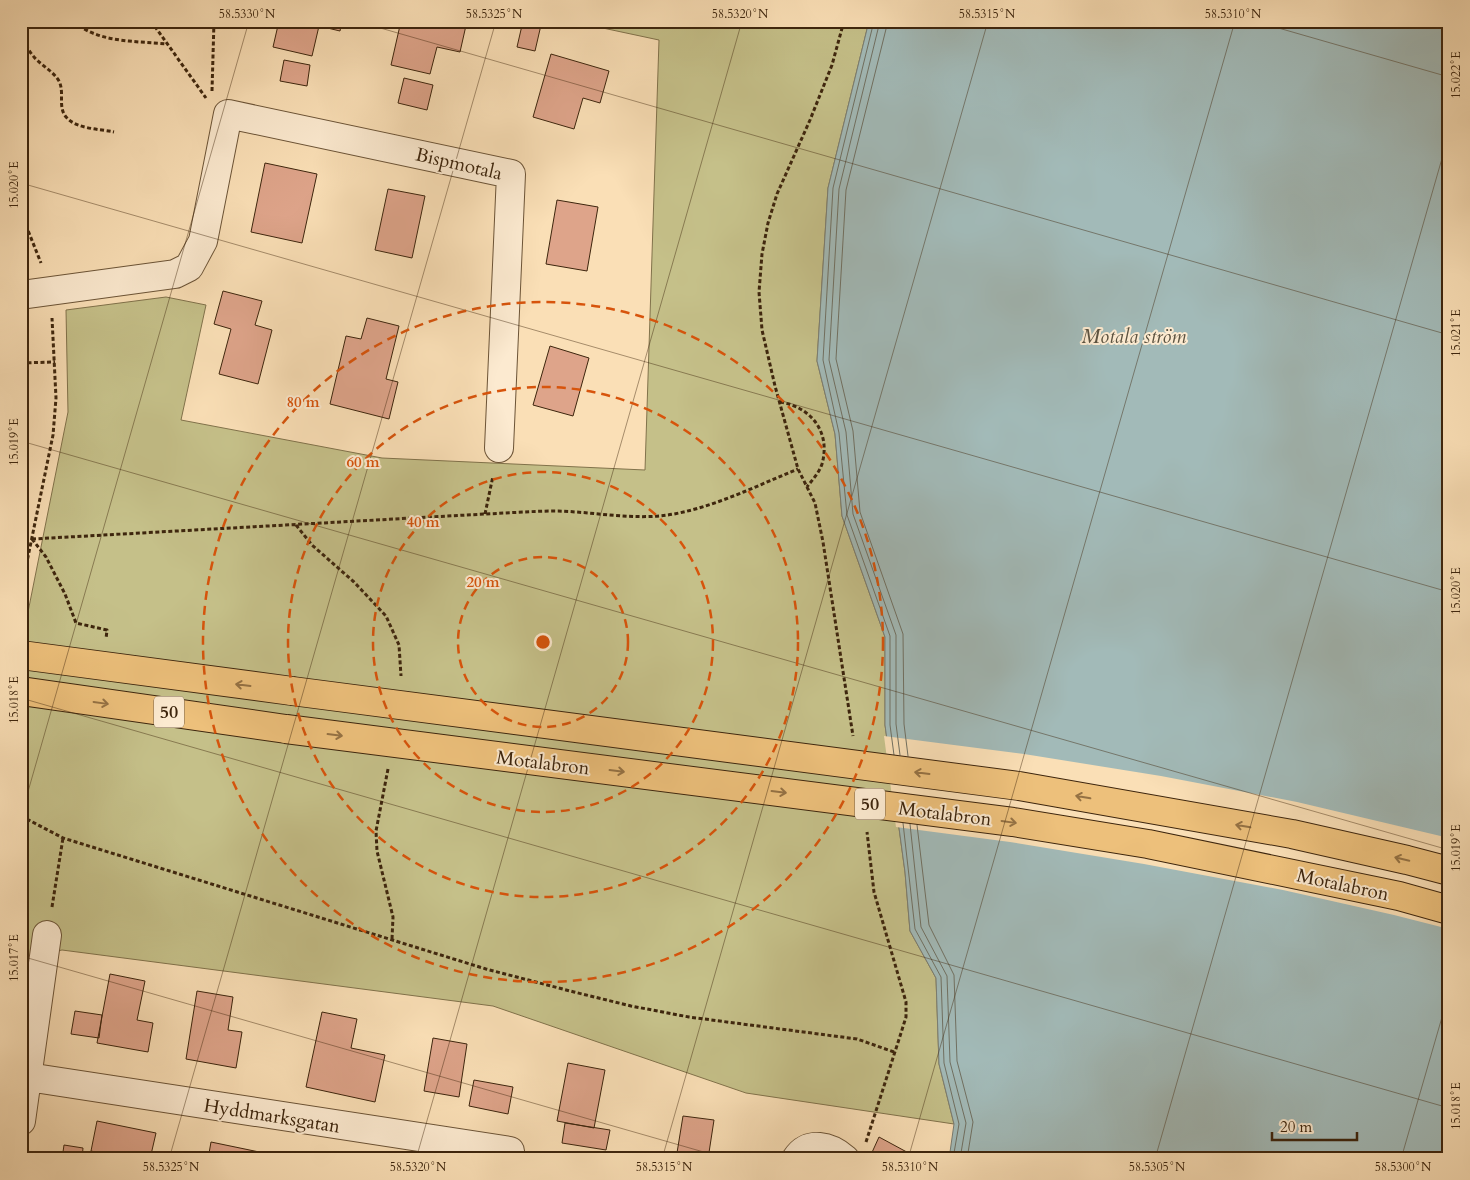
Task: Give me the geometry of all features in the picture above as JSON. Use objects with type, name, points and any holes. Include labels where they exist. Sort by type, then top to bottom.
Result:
[{"type":"highway","name":"Motalabron","points":[[21,655],[1019,786],[1292,834],[1449,871]]},
{"type":"highway","name":"Motalabron","points":[[21,691],[286,728],[1013,822],[1148,844],[1389,894],[1449,910]]},
{"type":"street","points":[[21,296],[175,274],[189,267],[203,241],[219,110]]},
{"type":"street","name":"Bispmotala","points":[[219,110],[511,174],[499,448]]},
{"type":"street","points":[[21,1121],[47,935]]},
{"type":"street","name":"Hyddmarksgatan","points":[[28,1077],[510,1151],[509,1159]]},
{"type":"street","points":[[796,1159],[801,1151],[817,1146],[837,1151],[845,1159]]},
{"type":"path","points":[[74,21],[90,33],[114,38],[167,44]]},
{"type":"path","points":[[151,21],[219,110]]},
{"type":"path","points":[[214,21],[214,65],[219,110]]},
{"type":"path","points":[[32,539],[485,514],[558,512],[646,516],[667,515],[718,502],[798,469],[762,330],[759,292],[762,254],[768,223],[777,194],[810,120],[844,21]]},
{"type":"path","points":[[21,34],[34,57],[54,74],[60,84],[62,110],[67,119],[78,124],[114,132]]},
{"type":"path","points":[[21,213],[43,270],[49,292],[56,398],[53,435],[21,591]]},
{"type":"path","points":[[21,363],[55,362]]},
{"type":"path","points":[[780,402],[793,404],[802,409],[811,416],[822,434],[824,450],[822,464],[818,473],[807,487]]},
{"type":"path","points":[[485,514],[499,448]]},
{"type":"path","points":[[32,539],[46,556],[65,594],[76,623],[107,630],[106,641]]},
{"type":"path","points":[[21,816],[63,838],[486,969],[632,1006],[690,1017],[857,1039],[894,1052]]},
{"type":"path","points":[[47,935],[63,838]]},
{"type":"shaded area","points":[[570,21],[869,21],[828,188],[817,361],[835,434],[842,516],[885,637],[885,725],[905,872],[910,931],[936,978],[939,1064],[954,1124],[746,1093],[493,1006],[62,950],[21,959],[21,647],[68,412],[66,310],[166,297],[206,305],[181,420],[382,458],[645,470],[659,40]]},
{"type":"water","name":"Motala ström","points":[[869,21],[1449,21],[1449,1159],[949,1159],[954,1124],[939,1064],[936,978],[910,931],[905,872],[885,725],[885,637],[842,516],[835,434],[817,361],[828,188]]},
{"type":"pier","points":[[884,736],[1024,754],[1161,776],[1297,802],[1449,838],[1449,929],[1283,890],[1144,864],[1010,842],[896,827]]},
{"type":"building","points":[[279,21],[342,21],[340,31],[319,26],[312,56],[273,47]]},
{"type":"building","points":[[401,21],[467,21],[460,52],[437,47],[430,74],[391,65]]},
{"type":"building","points":[[523,21],[541,25],[535,51],[517,47]]},
{"type":"building","points":[[551,54],[609,71],[600,103],[583,98],[574,129],[533,117]]},
{"type":"building","points":[[284,60],[310,65],[307,86],[280,81]]},
{"type":"building","points":[[404,78],[433,85],[427,110],[398,103]]},
{"type":"building","points":[[265,163],[317,174],[302,243],[251,232]]},
{"type":"building","points":[[388,189],[425,196],[412,258],[375,250]]},
{"type":"building","points":[[557,200],[598,207],[587,271],[546,264]]},
{"type":"building","points":[[223,291],[262,301],[255,325],[272,330],[258,384],[219,374],[231,329],[214,324]]},
{"type":"building","points":[[367,318],[399,326],[386,379],[398,382],[389,419],[330,404],[346,336],[361,339]]},
{"type":"building","points":[[550,346],[589,358],[573,416],[533,405]]},
{"type":"building","points":[[110,974],[145,981],[137,1020],[153,1023],[148,1052],[97,1043]]},
{"type":"building","points":[[197,991],[233,997],[228,1030],[242,1032],[236,1068],[186,1059]]},
{"type":"building","points":[[75,1011],[102,1015],[99,1038],[71,1034]]},
{"type":"building","points":[[322,1012],[357,1019],[351,1048],[385,1055],[375,1102],[306,1087]]},
{"type":"building","points":[[433,1038],[467,1044],[459,1097],[424,1091]]},
{"type":"building","points":[[568,1063],[605,1070],[594,1128],[557,1121]]},
{"type":"building","points":[[474,1080],[513,1087],[508,1114],[469,1106]]},
{"type":"building","points":[[683,1116],[714,1120],[708,1159],[676,1159]]},
{"type":"building","points":[[97,1121],[156,1133],[150,1159],[126,1159],[91,1151]]},
{"type":"building","points":[[565,1123],[610,1130],[606,1150],[562,1143]]},
{"type":"building","points":[[879,1137],[916,1157],[915,1159],[869,1159]]},
{"type":"building","points":[[211,1142],[264,1153],[262,1159],[208,1159]]},
{"type":"building","points":[[64,1145],[83,1148],[82,1159],[62,1159]]}]
